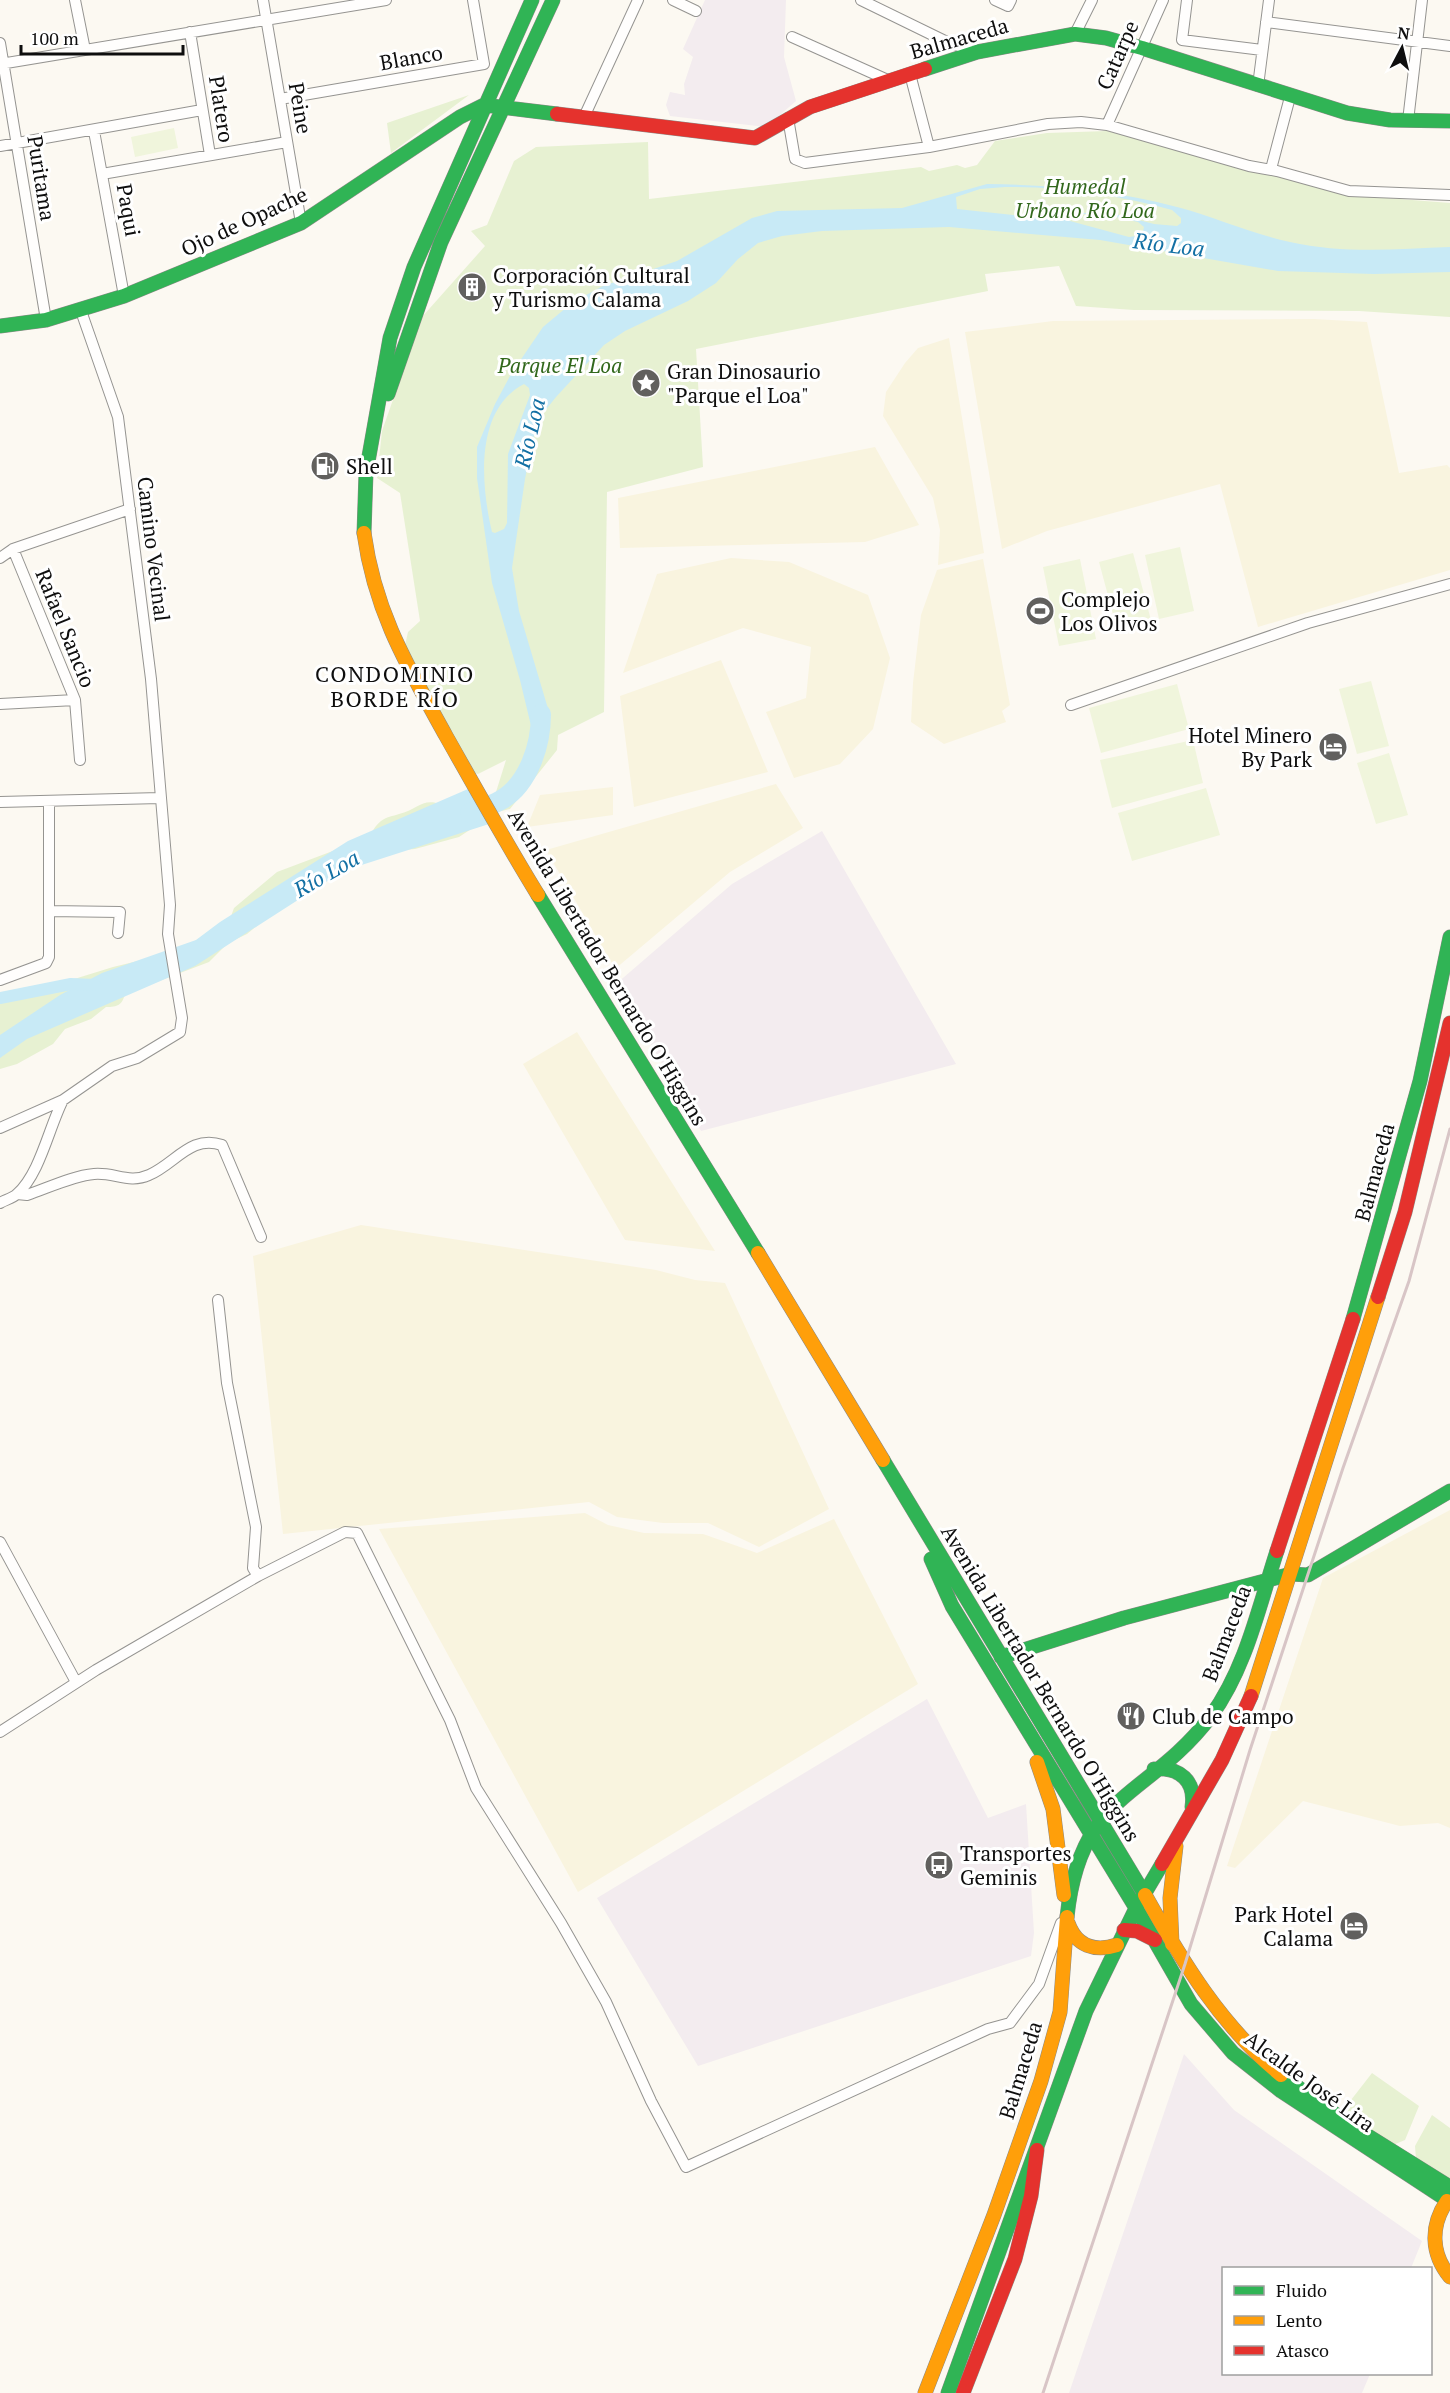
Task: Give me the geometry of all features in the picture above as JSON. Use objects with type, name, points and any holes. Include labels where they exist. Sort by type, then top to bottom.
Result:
[{"type":"main road","name":"Avenida Libertador Bernardo O'Higgins","points":[[532,0],[410,277],[390,338],[373,435],[365,499],[366,550],[369,569],[393,639],[501,835],[770,1270],[1145,1895]]},
{"type":"main road","name":"Avenida Libertador Bernardo O'Higgins","points":[[373,435],[441,242],[504,109],[550,4]]},
{"type":"main road","name":"Balmaceda","points":[[484,105],[747,138],[771,132],[788,118],[810,107],[977,52],[1037,39],[1076,34],[1106,38],[1142,48],[1290,97],[1347,113],[1408,121],[1449,121]]},
{"type":"main road","name":"Ojo de Opache","points":[[0,326],[46,320],[81,311],[124,296],[301,223],[460,117],[484,105]]},
{"type":"main road","name":"Balmaceda","points":[[925,2393],[1006,2181],[1055,2033],[1065,1970],[1065,1911],[1080,1855],[1090,1833],[1116,1799],[1196,1734],[1228,1690],[1243,1656],[1384,1216],[1420,1081],[1450,937]]},
{"type":"main road","name":"Balmaceda","points":[[948,2393],[1037,2150],[1072,2044],[1124,1930],[1192,1807],[1222,1760],[1245,1712],[1405,1212],[1450,1023]]},
{"type":"main road","points":[[1001,1657],[1124,1618],[1291,1574],[1308,1575],[1450,1491]]},
{"type":"main road","name":"Avenida Libertador Bernardo O'Higgins","points":[[902,1493],[952,1606],[1136,1908]]},
{"type":"main road","points":[[1021,1719],[1053,1809],[1069,1930],[1083,1944],[1096,1949],[1117,1945]]},
{"type":"main road","points":[[1154,1769],[1173,1769],[1184,1775],[1194,1793],[1192,1807]]},
{"type":"main road","points":[[1086,1798],[1116,1799]]},
{"type":"main road","points":[[1172,1944],[1170,1898],[1177,1835]]},
{"type":"main road","name":"Alcalde José Lira","points":[[1145,1895],[1172,1944],[1214,2005],[1268,2064],[1449,2197]]},
{"type":"main road","name":"Alcalde José Lira","points":[[1136,1908],[1191,2004],[1233,2053],[1281,2091],[1449,2197]]},
{"type":"main road","points":[[1124,1930],[1137,1931],[1155,1940]]},
{"type":"main road","points":[[963,2393],[1015,2259],[1031,2196],[1037,2150]]},
{"type":"main road","points":[[1449,2197],[1441,2227],[1443,2245],[1450,2261]]},
{"type":"main road","points":[[1449,2197],[1438,2215],[1434,2242],[1438,2260],[1450,2277]]},
{"type":"street","points":[[75,0],[86,50]]},
{"type":"street","name":"Peine","points":[[263,0],[301,223]]},
{"type":"street","points":[[2,64],[266,20],[346,3],[386,0]]},
{"type":"street","name":"Blanco","points":[[280,99],[484,64],[473,0]]},
{"type":"street","points":[[584,117],[638,0]]},
{"type":"street","points":[[673,0],[696,10]]},
{"type":"street","points":[[861,0],[947,42],[977,52]]},
{"type":"street","points":[[995,0],[1009,3]]},
{"type":"street","points":[[1076,34],[1092,0]]},
{"type":"street","name":"Catarpe","points":[[1107,125],[1163,0]]},
{"type":"street","points":[[1187,0],[1182,40],[1262,50]]},
{"type":"street","points":[[1258,86],[1267,0]]},
{"type":"street","points":[[1408,121],[1422,0]]},
{"type":"street","points":[[1266,22],[1450,46]]},
{"type":"street","name":"Platero","points":[[190,33],[210,155]]},
{"type":"street","points":[[792,37],[890,81]]},
{"type":"street","name":"Puritama","points":[[0,43],[46,320]]},
{"type":"street","points":[[910,74],[929,147]]},
{"type":"street","points":[[1271,169],[1290,97]]},
{"type":"street","points":[[0,146],[202,110]]},
{"type":"street","points":[[788,118],[795,159],[805,163],[929,147],[1048,124],[1081,122],[1107,125],[1249,166],[1271,169],[1350,191],[1450,195]]},
{"type":"street","name":"Paqui","points":[[94,131],[124,296]]},
{"type":"street","points":[[102,174],[287,142]]},
{"type":"street","name":"Camino Vecinal","points":[[63,1100],[112,1066],[137,1058],[180,1032],[182,1018],[168,934],[170,905],[151,679],[118,417],[81,311]]},
{"type":"street","points":[[0,558],[13,549],[130,509]]},
{"type":"street","name":"Rafael Sancio","points":[[13,549],[75,700],[80,760]]},
{"type":"street","points":[[1071,705],[1308,623],[1450,584]]},
{"type":"street","points":[[0,704],[75,700]]},
{"type":"street","points":[[0,802],[160,798]]},
{"type":"street","points":[[0,980],[46,963],[49,957],[50,801]]},
{"type":"street","points":[[49,911],[120,912],[118,933]]},
{"type":"street","points":[[0,1128],[63,1100]]},
{"type":"street","points":[[0,1203],[17,1194],[41,1158],[51,1122],[63,1100]]},
{"type":"street","points":[[17,1194],[27,1195],[91,1174],[109,1173],[122,1179],[135,1180],[150,1175],[195,1144],[212,1142],[222,1145],[261,1237]]},
{"type":"street","points":[[219,1300],[227,1383],[256,1527],[254,1568],[258,1576]]},
{"type":"street","points":[[0,1732],[76,1682],[258,1576],[345,1532],[357,1533],[450,1720],[476,1788],[561,1923],[606,2002],[651,2101],[687,2167],[988,2029],[1010,2023],[1040,1984],[1065,1911]]},
{"type":"street","points":[[0,1542],[76,1682]]},
{"type":"shaded area","points":[[705,0],[786,0],[784,57],[796,101],[766,127],[670,116],[666,105],[670,92],[685,95],[684,84],[693,57],[683,49]]},
{"type":"shaded area","points":[[1314,319],[1367,322],[1399,473],[1447,465],[1450,468],[1450,570],[1258,627],[1220,484],[1047,531],[1002,549],[965,332],[1053,321]]},
{"type":"shaded area","points":[[949,338],[984,553],[938,565],[940,530],[933,498],[883,416],[886,392],[905,363],[918,348]]},
{"type":"shaded area","points":[[875,447],[919,525],[865,542],[620,548],[618,498]]},
{"type":"shaded area","points":[[731,558],[789,562],[868,595],[890,658],[873,729],[840,764],[794,778],[766,712],[806,698],[811,647],[743,628],[623,673],[657,574]]},
{"type":"shaded area","points":[[983,559],[1010,705],[1002,711],[1006,722],[944,744],[911,722],[921,615],[937,570]]},
{"type":"shaded area","points":[[721,660],[768,772],[634,807],[620,696]]},
{"type":"shaded area","points":[[776,784],[803,828],[730,872],[615,969],[546,850]]},
{"type":"shaded area","points":[[613,787],[613,815],[527,827],[540,795]]},
{"type":"shaded area","points":[[822,831],[956,1064],[701,1131],[616,984],[732,884]]},
{"type":"shaded area","points":[[577,1032],[715,1251],[625,1240],[523,1064]]},
{"type":"shaded area","points":[[361,1225],[656,1270],[695,1280],[725,1283],[829,1509],[759,1547],[708,1523],[663,1523],[617,1517],[589,1502],[283,1534],[253,1256]]},
{"type":"shaded area","points":[[1450,1510],[1450,1828],[1438,1823],[1400,1826],[1303,1801],[1235,1868],[1227,1866],[1323,1578]]},
{"type":"shaded area","points":[[585,1513],[608,1525],[644,1533],[703,1534],[757,1553],[834,1519],[918,1684],[578,1892],[379,1529]]},
{"type":"shaded area","points":[[927,1699],[988,1818],[1026,1804],[1034,1933],[1031,1956],[698,2066],[597,1898]]},
{"type":"shaded area","points":[[1184,2054],[1234,2110],[1422,2241],[1411,2267],[1222,2267],[1222,2375],[1370,2375],[1362,2393],[1069,2393]]},
{"type":"green space","points":[[469,95],[391,153],[387,123]]},
{"type":"green space","points":[[174,128],[178,148],[135,157],[131,137]]},
{"type":"green space","name":"Parque El Loa","points":[[1107,131],[1362,196],[1450,203],[1450,317],[1359,311],[1134,310],[1076,306],[1059,266],[985,274],[988,291],[696,349],[703,467],[607,492],[604,712],[558,735],[557,750],[510,809],[497,812],[459,837],[415,849],[367,853],[281,906],[247,934],[228,943],[209,962],[125,994],[119,1005],[106,1007],[91,1019],[65,1029],[53,1044],[17,1064],[0,1069],[0,1002],[113,967],[179,951],[230,919],[234,908],[277,872],[346,846],[352,840],[367,839],[383,820],[427,802],[448,808],[490,798],[496,792],[506,760],[478,774],[470,772],[404,650],[408,632],[420,621],[400,493],[377,478],[382,431],[422,317],[485,246],[471,231],[487,225],[514,161],[536,147],[648,142],[649,199],[921,167],[929,171],[957,165],[965,168],[977,165],[995,141],[1047,133]]},
{"type":"green space","points":[[1180,547],[1194,611],[1159,619],[1145,555]]},
{"type":"green space","points":[[1133,553],[1151,620],[1117,629],[1099,562]]},
{"type":"green space","points":[[1080,559],[1096,639],[1059,646],[1043,567]]},
{"type":"green space","points":[[1371,681],[1389,746],[1357,754],[1339,689]]},
{"type":"green space","points":[[1177,684],[1189,729],[1101,753],[1089,708]]},
{"type":"green space","points":[[1193,740],[1203,783],[1112,808],[1100,760]]},
{"type":"green space","points":[[1389,753],[1408,815],[1376,824],[1357,763]]},
{"type":"green space","points":[[1206,788],[1220,835],[1132,861],[1118,813]]},
{"type":"green space","points":[[1372,2073],[1419,2106],[1405,2140],[1393,2145],[1344,2109]]},
{"type":"green space","points":[[1432,2115],[1450,2128],[1450,2182],[1416,2159],[1415,2146]]},
{"type":"water","points":[[987,184],[1083,190],[1153,201],[1262,235],[1310,246],[1370,250],[1450,247],[1450,272],[1374,274],[1278,271],[1100,240],[949,227],[822,231],[782,236],[758,243],[738,259],[716,283],[688,301],[625,331],[604,345],[556,397],[544,412],[535,430],[525,479],[512,568],[519,611],[549,712],[549,732],[539,739],[533,734],[492,583],[477,478],[477,447],[495,404],[511,374],[543,327],[573,302],[603,286],[677,261],[752,218],[777,211],[902,208]],"holes":[[[1005,187],[1089,192],[1131,200],[1172,210],[1181,218],[1181,223],[1177,226],[1154,224],[1103,211],[1042,218],[957,209],[956,197],[980,189]],[[1079,214],[1103,214],[1138,222],[1144,227],[1142,235],[1129,237],[1070,221],[1068,218]],[[524,384],[529,388],[530,395],[508,454],[507,523],[504,529],[495,533],[492,532],[485,493],[485,451],[489,430],[496,412],[508,396]]]},
{"type":"water","points":[[468,789],[489,824],[343,871],[195,966],[27,1039],[0,1058],[0,1035],[60,995],[102,973],[196,940],[220,922],[348,841]]},
{"type":"waterway","name":"Río Loa","points":[[470,813],[501,800],[519,784],[536,750],[541,714]]},
{"type":"waterway","points":[[0,998],[71,984],[95,985]]},
{"type":"railway","points":[[1043,2393],[1185,1964],[1250,1750],[1343,1468],[1409,1281],[1450,1129]]},
{"type":"traffic: fast","points":[[364,533],[366,473],[390,338],[414,267],[532,0]]},
{"type":"traffic: fast","points":[[388,394],[441,242],[553,0]]},
{"type":"traffic: fast","points":[[925,69],[977,52],[1075,34],[1106,38],[1142,48],[1347,113],[1390,120],[1450,121]]},
{"type":"traffic: fast","points":[[0,326],[46,320],[124,296],[301,223],[460,117],[484,105],[557,114]]},
{"type":"traffic: fast","points":[[538,895],[758,1253]]},
{"type":"traffic: fast","points":[[1353,1319],[1420,1081],[1450,937]]},
{"type":"traffic: fast","points":[[883,1460],[1145,1895]]},
{"type":"traffic: fast","points":[[1001,1657],[1124,1618],[1291,1574],[1308,1575],[1450,1491]]},
{"type":"traffic: fast","points":[[1067,1917],[1074,1876],[1086,1844],[1102,1820],[1120,1800],[1164,1765],[1187,1743],[1211,1716],[1234,1678],[1277,1551]]},
{"type":"traffic: fast","points":[[931,1559],[952,1606],[1136,1908]]},
{"type":"traffic: fast","points":[[1154,1769],[1171,1770],[1184,1777],[1191,1790],[1192,1807]]},
{"type":"traffic: fast","points":[[948,2393],[1086,2011],[1136,1908],[1162,1864]]},
{"type":"traffic: fast","points":[[1136,1908],[1191,2004],[1233,2053],[1281,2091],[1450,2202]]},
{"type":"traffic: fast","points":[[1281,2075],[1349,2124],[1450,2187]]},
{"type":"traffic: slow","points":[[364,533],[376,589],[406,663],[538,895]]},
{"type":"traffic: slow","points":[[758,1253],[883,1460]]},
{"type":"traffic: slow","points":[[1251,1696],[1378,1297]]},
{"type":"traffic: slow","points":[[1037,1762],[1053,1809],[1064,1895]]},
{"type":"traffic: slow","points":[[1172,1944],[1170,1898],[1176,1846]]},
{"type":"traffic: slow","points":[[1145,1895],[1188,1968],[1221,2014],[1259,2056],[1281,2075]]},
{"type":"traffic: slow","points":[[925,2393],[994,2215],[1041,2081],[1060,2012],[1067,1917]]},
{"type":"traffic: slow","points":[[1068,1923],[1076,1937],[1087,1945],[1101,1948],[1117,1945]]},
{"type":"traffic: slow","points":[[1447,2201],[1441,2210],[1435,2230],[1435,2240],[1439,2259],[1450,2277]]},
{"type":"traffic: jam","points":[[557,114],[755,138],[810,107],[925,69]]},
{"type":"traffic: jam","points":[[1378,1297],[1405,1212],[1450,1023]]},
{"type":"traffic: jam","points":[[1277,1551],[1353,1319]]},
{"type":"traffic: jam","points":[[1162,1864],[1222,1760],[1251,1696]]},
{"type":"traffic: jam","points":[[1124,1930],[1137,1931],[1155,1940]]},
{"type":"traffic: jam","points":[[963,2393],[1015,2259],[1031,2196],[1037,2150]]},
{"type":"place","name":"Corporación Cultural y Turismo Calama","points":[[472,287]]},
{"type":"place","name":"Gran Dinosaurio \"Parque el Loa\"","points":[[646,383]]},
{"type":"place","name":"Shell","points":[[325,466]]},
{"type":"place","name":"Complejo Los Olivos","points":[[1040,611]]},
{"type":"place","name":"Hotel Minero By Park","points":[[1333,747]]},
{"type":"place","name":"Club de Campo","points":[[1131,1716]]},
{"type":"place","name":"Transportes Geminis","points":[[939,1865]]},
{"type":"place","name":"Park Hotel Calama","points":[[1354,1926]]},
{"type":"district","name":"CONDOMINIO BORDE RÍO","points":[[395,686]]},
{"type":"park label","name":"Humedal Urbano Río Loa","points":[[1085,198]]}]
